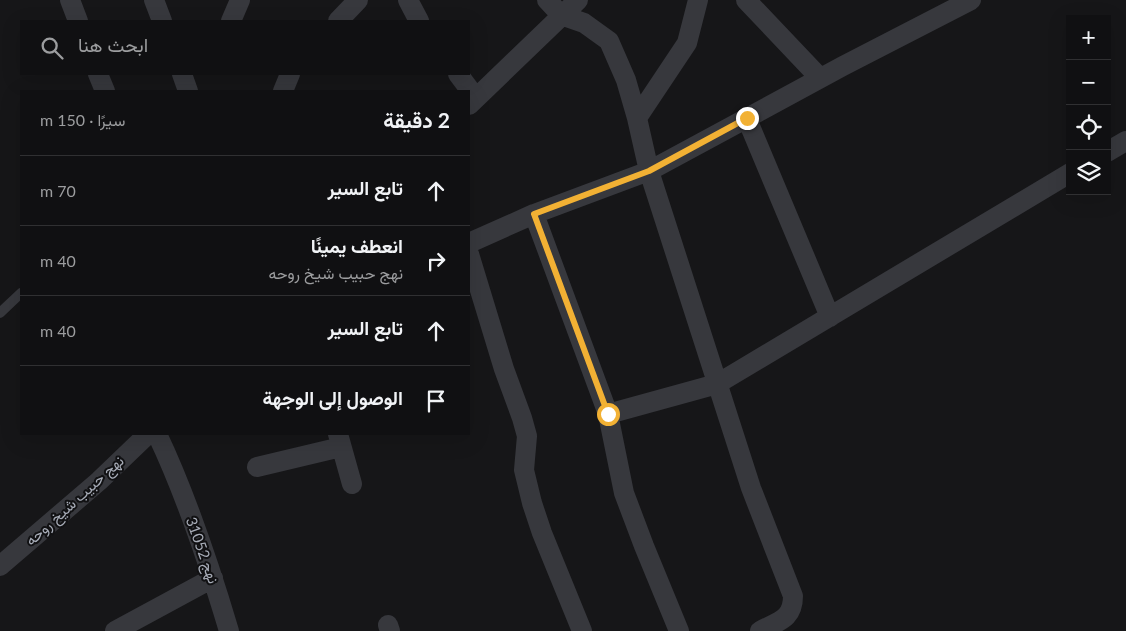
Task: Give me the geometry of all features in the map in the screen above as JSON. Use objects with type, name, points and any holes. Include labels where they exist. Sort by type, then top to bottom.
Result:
[{"type":"street","points":[[70,0],[78,20]]},
{"type":"street","points":[[154,0],[162,20]]},
{"type":"street","points":[[230,20],[240,0]]},
{"type":"street","points":[[339,20],[358,0]]},
{"type":"street","points":[[408,0],[418,20]]},
{"type":"street","points":[[547,0],[561,15],[584,23],[609,41],[626,80],[649,171],[717,384],[751,488],[793,596],[793,605],[789,615],[760,631]]},
{"type":"street","points":[[472,101],[578,0]]},
{"type":"street","points":[[637,118],[688,43],[698,0]]},
{"type":"street","points":[[746,0],[820,78]]},
{"type":"street","points":[[470,243],[534,214],[649,171],[820,78],[971,0]]},
{"type":"street","points":[[98,75],[105,90]]},
{"type":"street","points":[[182,75],[188,90]]},
{"type":"street","points":[[283,90],[290,75]]},
{"type":"street","points":[[459,75],[466,90]]},
{"type":"street","points":[[747,118],[830,316]]},
{"type":"street","points":[[1110,150],[1126,141]]},
{"type":"street","points":[[608,414],[717,384],[1066,175]]},
{"type":"street","points":[[534,214],[608,414],[624,493],[679,631]]},
{"type":"street","points":[[470,257],[504,369],[527,436],[524,470],[532,503],[542,533],[582,631]]},
{"type":"street","name":"نهج حبيب شيخ روحه","points":[[0,566],[99,481],[147,435]]},
{"type":"street","name":"نهج 31052","points":[[156,435],[174,470],[213,578],[229,631]]},
{"type":"street","points":[[257,467],[340,441],[352,484]]},
{"type":"street","points":[[115,631],[213,578]]},
{"type":"lane","points":[[0,313],[20,294]]},
{"type":"route","points":[[608,414],[534,214],[649,171],[747,118]]}]
